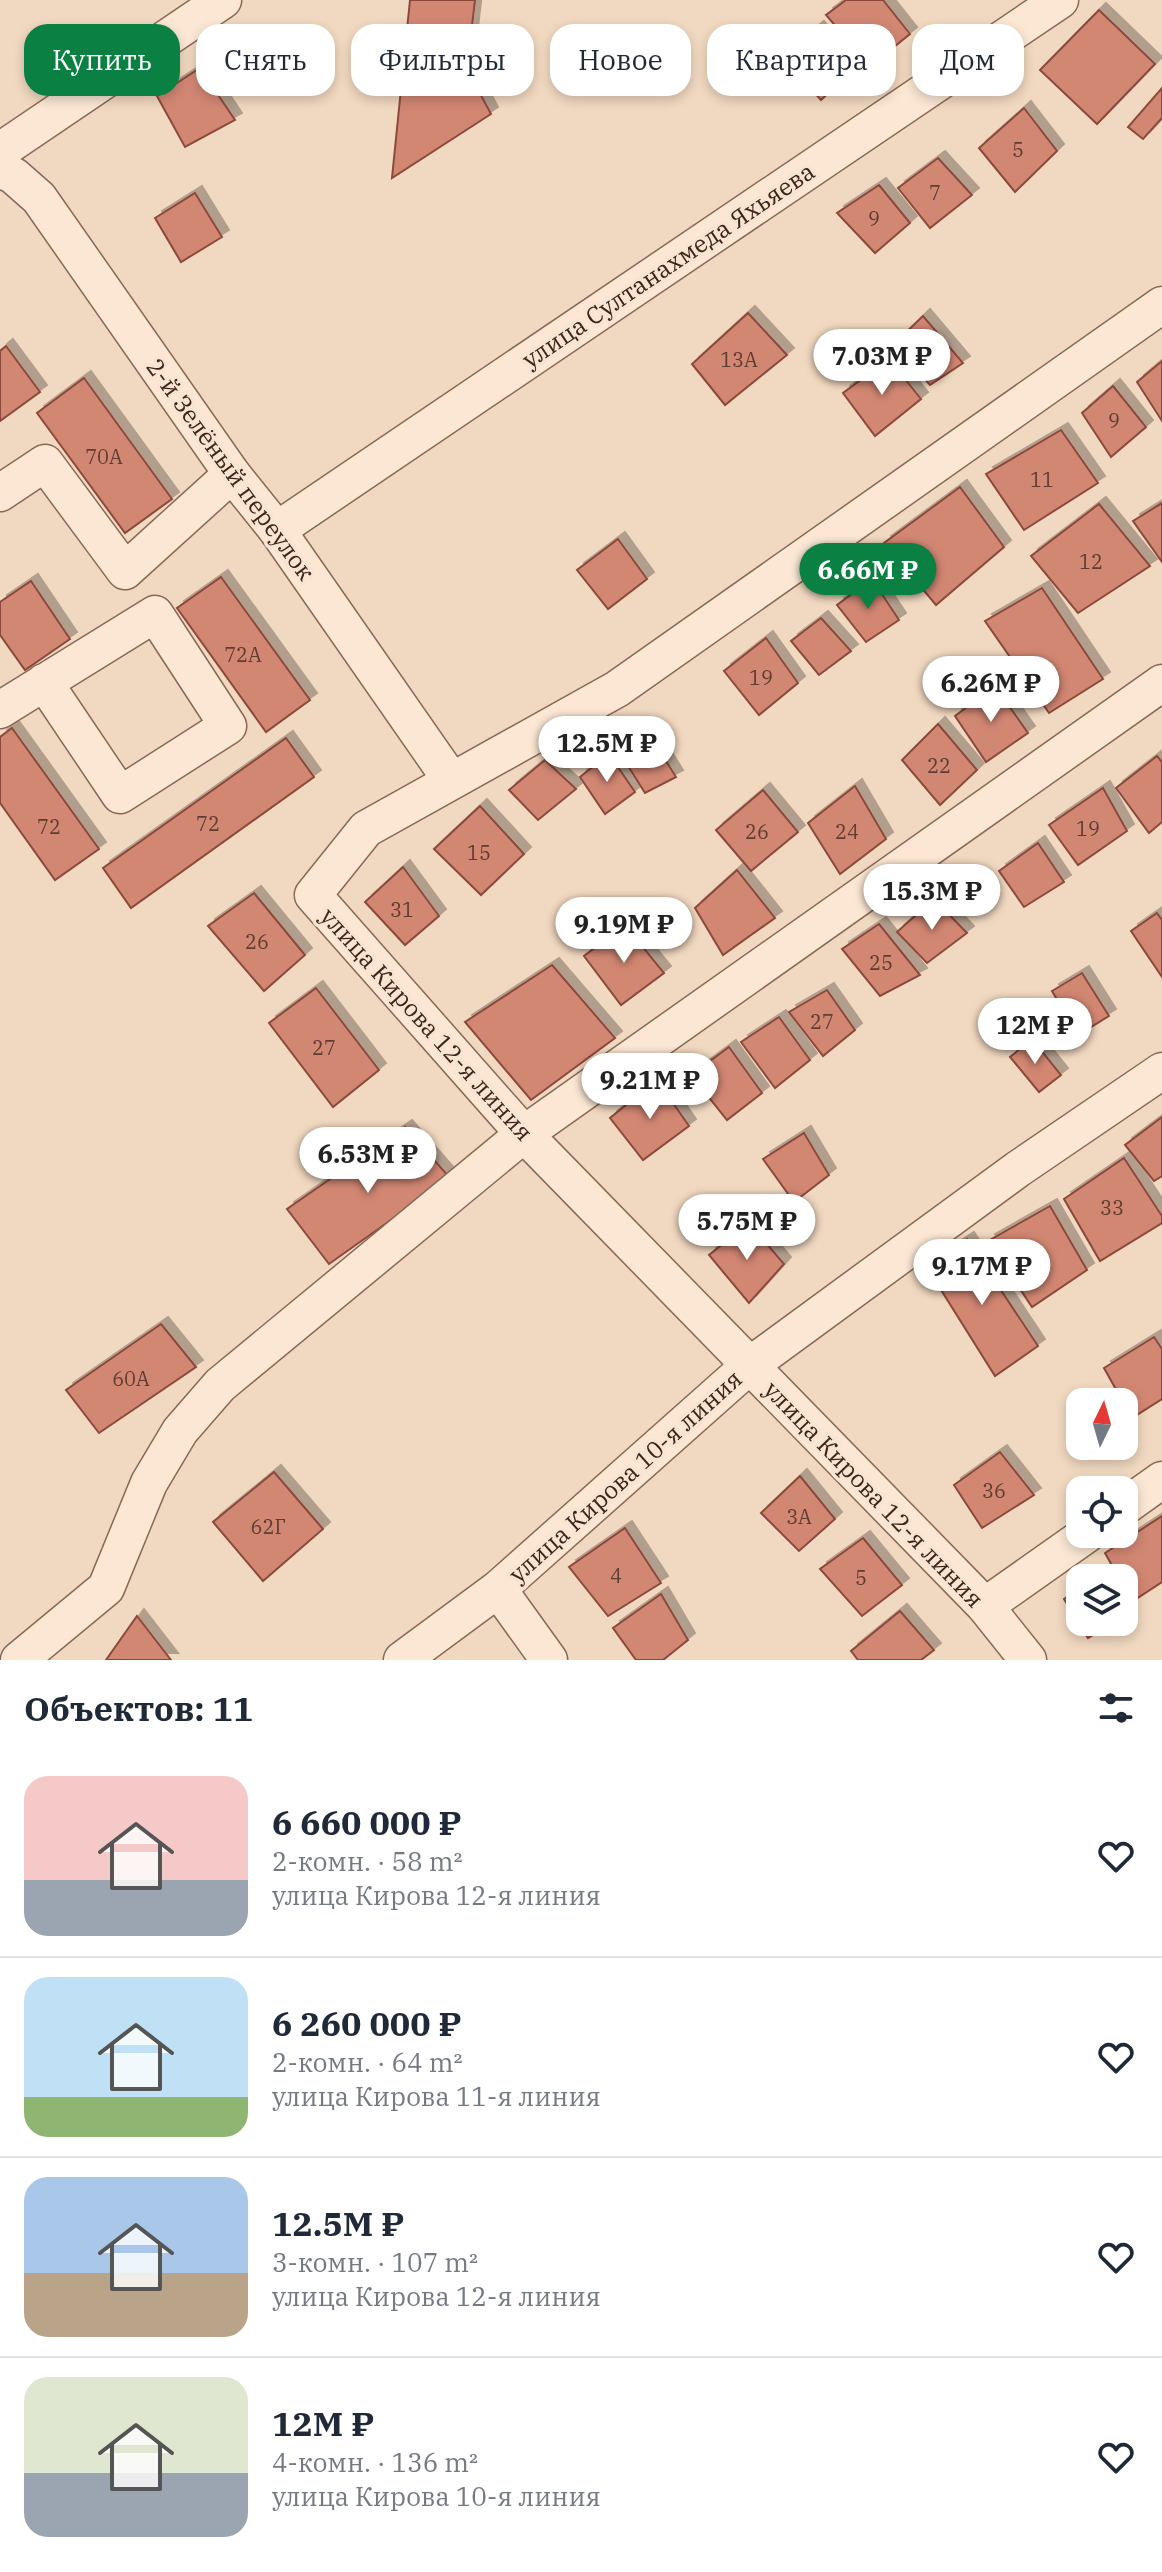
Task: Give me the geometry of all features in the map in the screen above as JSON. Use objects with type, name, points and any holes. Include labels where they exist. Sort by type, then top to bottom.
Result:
[{"type":"street","points":[[0,151],[223,0]]},
{"type":"street","name":"улица Султанахмеда Яхьяева","points":[[277,530],[1060,0]]},
{"type":"street","name":"2-й Зелёный переулок","points":[[0,169],[14,176],[39,198],[232,474],[277,530],[451,780]]},
{"type":"street","name":"улица Кирова 12-я линия","points":[[1028,1660],[985,1606],[524,1134],[313,895],[366,829],[617,689],[1162,305]]},
{"type":"street","points":[[0,493],[45,463],[155,614],[228,726],[120,795],[44,682]]},
{"type":"street","points":[[125,571],[232,474]]},
{"type":"street","points":[[0,710],[155,614]]},
{"type":"street","points":[[19,1660],[106,1588],[149,1483],[180,1431],[220,1385],[524,1134],[1162,683]]},
{"type":"street","name":"улица Кирова 10-я линия","points":[[402,1660],[498,1589],[749,1366],[1018,1169],[1162,1071]]},
{"type":"street","points":[[1138,1497],[1162,1480]]},
{"type":"street","points":[[985,1606],[1067,1548]]},
{"type":"street","points":[[498,1589],[549,1660]]},
{"type":"building","points":[[410,0],[475,0],[472,24],[408,24]]},
{"type":"building","points":[[846,0],[883,0],[910,34],[896,45],[896,24],[834,24],[826,15]]},
{"type":"building","points":[[1099,10],[1155,64],[1097,124],[1040,70]]},
{"type":"building","points":[[196,71],[196,96],[219,96],[235,120],[185,147],[157,96],[180,96],[180,81]]},
{"type":"building","points":[[1162,88],[1162,118],[1143,139],[1128,127]]},
{"type":"building","points":[[400,96],[481,96],[491,114],[392,178]]},
{"type":"building","points":[[1024,108],[1057,151],[1015,192],[979,148]]},
{"type":"building","points":[[938,158],[972,195],[930,228],[898,188]]},
{"type":"building","points":[[879,185],[910,223],[875,253],[837,213]]},
{"type":"building","points":[[195,193],[222,237],[181,262],[155,218]]},
{"type":"building","points":[[748,313],[787,355],[725,405],[692,364]]},
{"type":"building","points":[[923,316],[963,363],[930,385],[894,344]]},
{"type":"building","points":[[6,346],[40,392],[0,421],[0,351]]},
{"type":"building","points":[[889,359],[921,399],[875,436],[843,393]]},
{"type":"building","points":[[1162,361],[1162,421],[1137,382]]},
{"type":"building","points":[[84,378],[172,499],[125,533],[37,413]]},
{"type":"building","points":[[1113,386],[1146,427],[1111,457],[1082,413]]},
{"type":"building","points":[[1061,430],[1098,483],[1024,530],[986,474]]},
{"type":"building","points":[[960,487],[1004,547],[936,605],[884,543]]},
{"type":"building","points":[[1162,503],[1162,562],[1133,521]]},
{"type":"building","points":[[1099,504],[1150,566],[1078,613],[1031,556]]},
{"type":"building","points":[[618,539],[647,579],[608,609],[577,570]]},
{"type":"building","points":[[221,577],[310,700],[266,732],[177,608]]},
{"type":"building","points":[[872,579],[899,620],[866,642],[837,605]]},
{"type":"building","points":[[31,581],[70,639],[25,670],[0,635],[0,602]]},
{"type":"building","points":[[1042,588],[1103,679],[1049,713],[985,621]]},
{"type":"building","points":[[821,618],[851,651],[819,675],[791,641]]},
{"type":"building","points":[[766,638],[798,683],[759,715],[724,671]]},
{"type":"building","points":[[995,686],[1028,733],[986,762],[955,716]]},
{"type":"building","points":[[938,724],[977,770],[940,805],[902,760]]},
{"type":"building","points":[[12,728],[99,849],[55,880],[0,803],[0,737]]},
{"type":"building","points":[[648,732],[676,777],[645,793],[618,750]]},
{"type":"building","points":[[286,738],[314,777],[131,908],[103,868]]},
{"type":"building","points":[[609,754],[635,792],[605,814],[580,777]]},
{"type":"building","points":[[1157,756],[1162,762],[1162,822],[1149,833],[1116,788]]},
{"type":"building","points":[[545,760],[576,789],[538,820],[509,790]]},
{"type":"building","points":[[855,786],[886,839],[840,874],[808,823]]},
{"type":"building","points":[[1103,788],[1127,831],[1078,865],[1049,825]]},
{"type":"building","points":[[763,790],[798,832],[751,871],[716,830]]},
{"type":"building","points":[[480,806],[524,854],[481,895],[434,849]]},
{"type":"building","points":[[1038,843],[1064,882],[1024,907],[999,871]]},
{"type":"building","points":[[403,867],[439,916],[405,945],[365,902]]},
{"type":"building","points":[[737,870],[775,918],[723,955],[695,908]]},
{"type":"building","points":[[254,893],[305,955],[264,991],[208,926]]},
{"type":"building","points":[[934,899],[967,933],[927,963],[897,932]]},
{"type":"building","points":[[1157,913],[1162,920],[1162,977],[1131,931]]},
{"type":"building","points":[[879,924],[920,975],[880,996],[842,949]]},
{"type":"building","points":[[625,925],[664,973],[621,1005],[584,956]]},
{"type":"building","points":[[552,965],[615,1038],[531,1100],[465,1022]]},
{"type":"building","points":[[1082,973],[1109,1016],[1078,1035],[1052,991]]},
{"type":"building","points":[[316,988],[379,1070],[333,1107],[269,1023]]},
{"type":"building","points":[[827,990],[855,1030],[823,1056],[789,1012]]},
{"type":"building","points":[[779,1017],[810,1060],[775,1088],[741,1042]]},
{"type":"building","points":[[1032,1039],[1061,1075],[1039,1092],[1010,1057]]},
{"type":"building","points":[[729,1047],[762,1093],[727,1120],[691,1075]]},
{"type":"building","points":[[657,1080],[689,1126],[643,1160],[610,1118]]},
{"type":"building","points":[[1162,1117],[1162,1176],[1154,1181],[1125,1145]]},
{"type":"building","points":[[405,1127],[450,1178],[329,1264],[287,1209]]},
{"type":"building","points":[[804,1133],[829,1175],[794,1202],[763,1159]]},
{"type":"building","points":[[1124,1158],[1162,1216],[1162,1223],[1100,1261],[1064,1199]]},
{"type":"building","points":[[1050,1206],[1087,1270],[1032,1307],[988,1241]]},
{"type":"building","points":[[749,1223],[784,1264],[749,1303],[709,1255]]},
{"type":"building","points":[[967,1239],[1038,1346],[995,1376],[926,1266]]},
{"type":"building","points":[[161,1324],[196,1367],[99,1433],[66,1390]]},
{"type":"building","points":[[1154,1337],[1162,1349],[1162,1399],[1138,1414],[1138,1388],[1115,1388],[1104,1368]]},
{"type":"building","points":[[1000,1452],[1034,1495],[982,1528],[954,1485]]},
{"type":"building","points":[[274,1472],[323,1529],[263,1581],[213,1522]]},
{"type":"building","points":[[800,1476],[835,1519],[799,1551],[761,1513]]},
{"type":"building","points":[[1162,1516],[1162,1582],[1138,1598],[1138,1564],[1111,1564],[1105,1553],[1113,1548],[1138,1548],[1138,1532]]},
{"type":"building","points":[[625,1528],[661,1583],[608,1616],[569,1567]]},
{"type":"building","points":[[863,1538],[902,1585],[862,1616],[820,1569]]},
{"type":"building","points":[[661,1594],[688,1640],[663,1660],[636,1660],[613,1628]]},
{"type":"building","points":[[900,1611],[934,1650],[921,1660],[858,1660],[851,1651]]},
{"type":"building","points":[[137,1616],[171,1660],[106,1660]]}]
